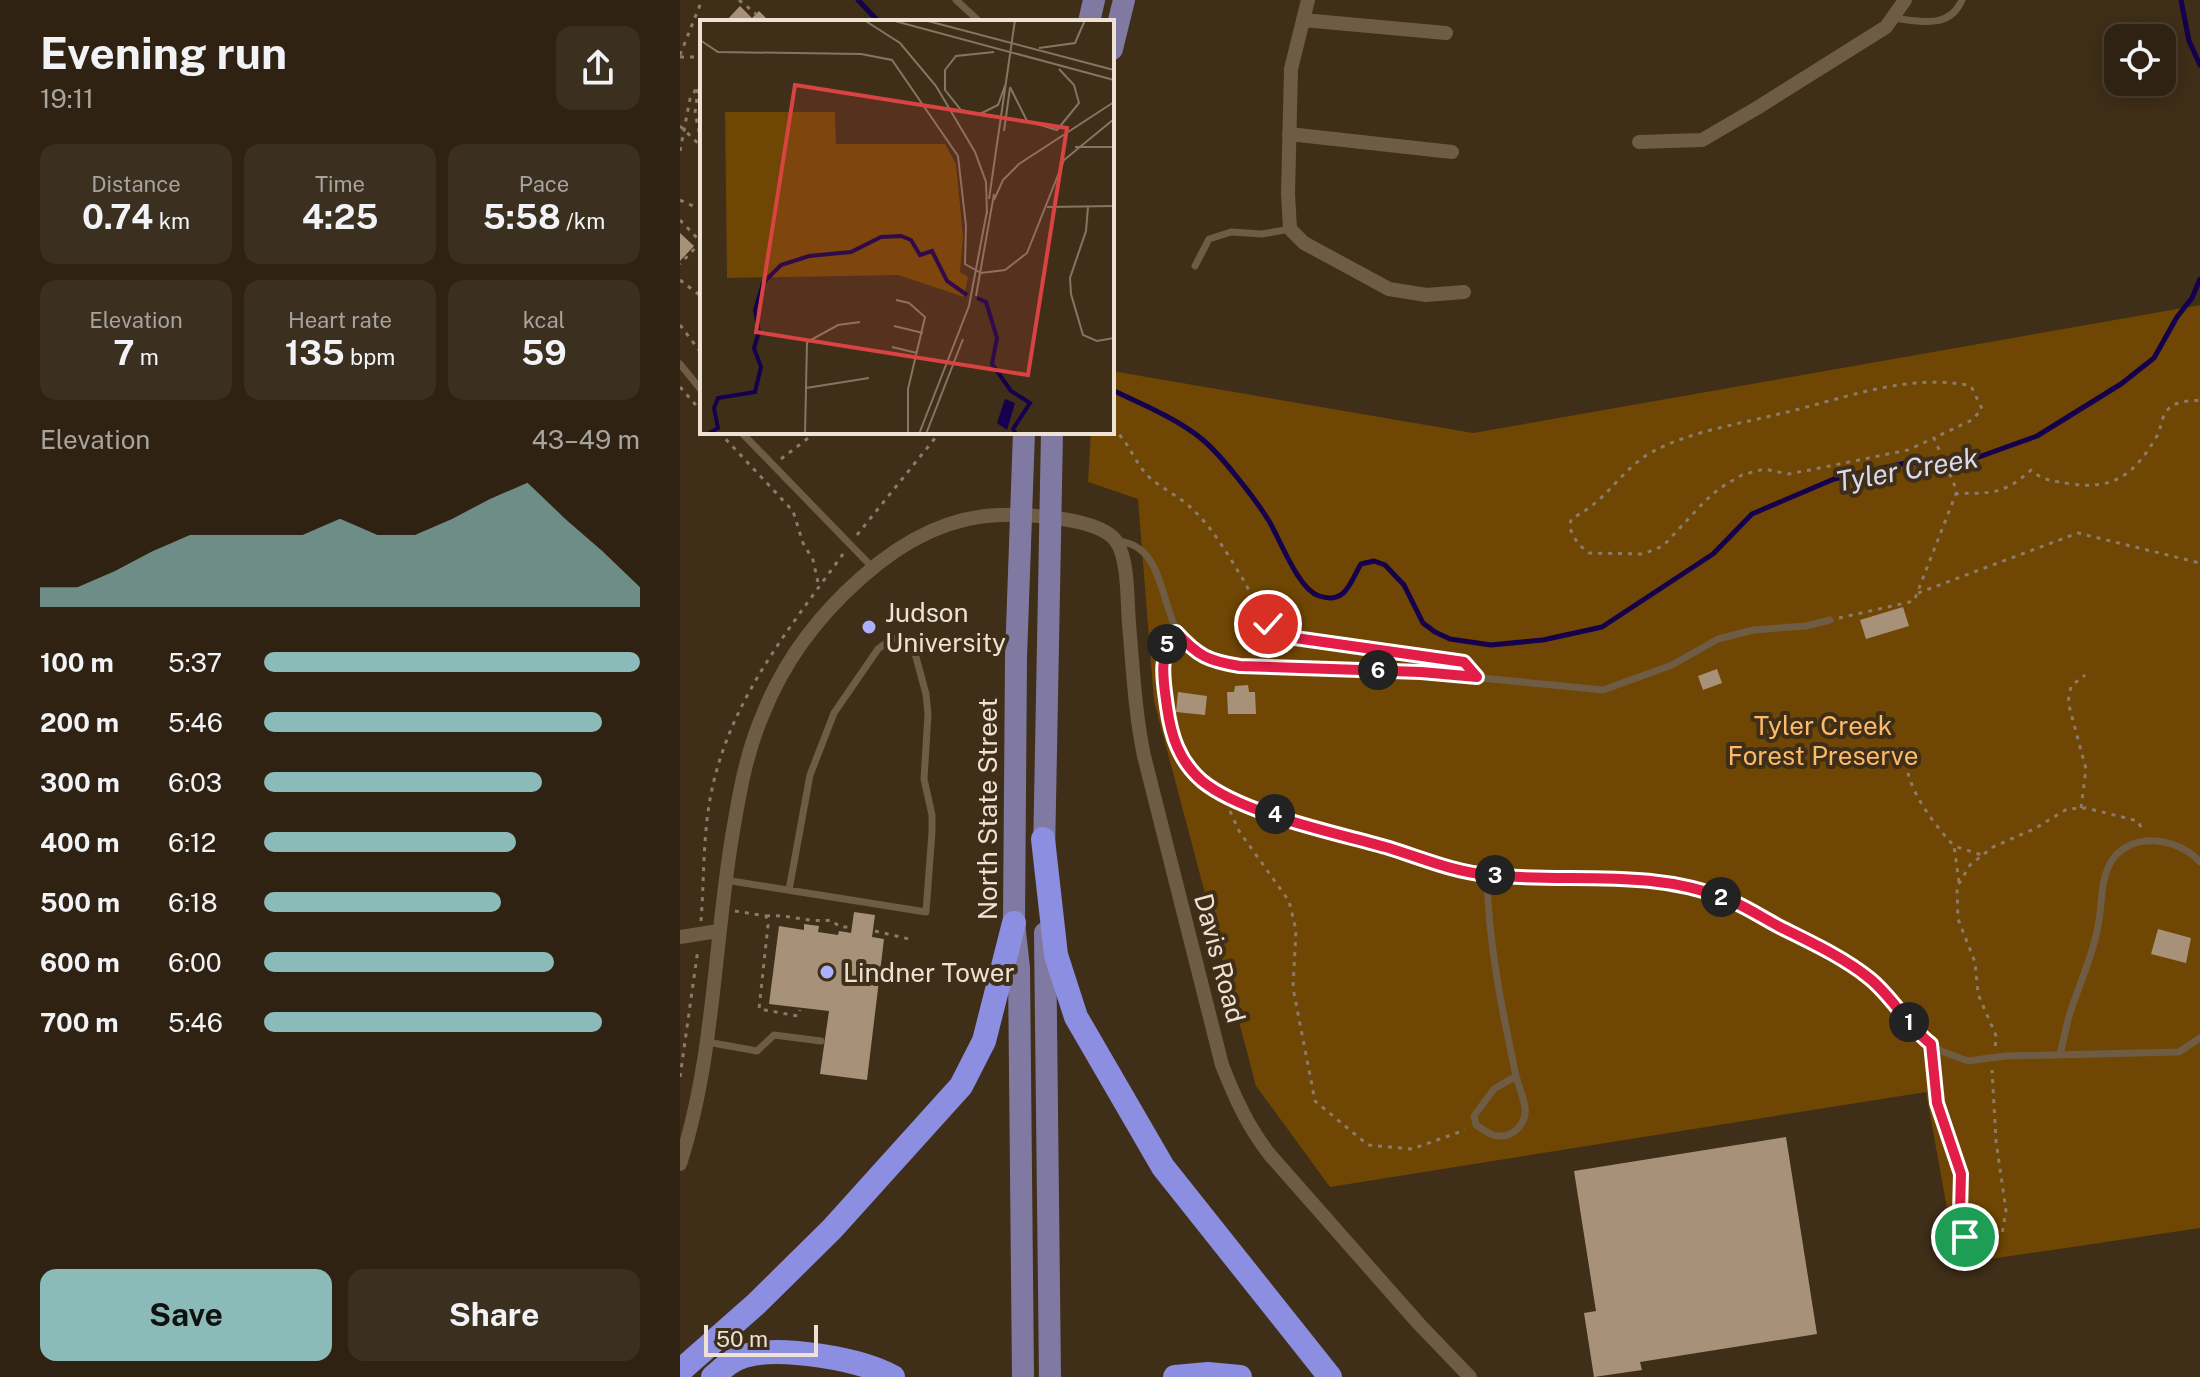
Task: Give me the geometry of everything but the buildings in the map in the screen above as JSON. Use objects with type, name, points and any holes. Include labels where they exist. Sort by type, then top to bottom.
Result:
[{"type":"highway","points":[[1043,839],[1056,955],[1076,1017],[1163,1167],[1330,1377]]},
{"type":"highway","points":[[680,1371],[756,1304],[832,1229],[961,1086],[984,1041],[1014,923]]},
{"type":"highway","points":[[713,1377],[747,1355],[769,1353],[834,1358],[873,1367],[893,1377]]},
{"type":"highway","points":[[1175,1377],[1208,1374],[1240,1377]]},
{"type":"main road","points":[[1089,20],[1094,0]]},
{"type":"main road","points":[[1114,41],[1124,0]]},
{"type":"main road","name":"North State Street","points":[[1023,1377],[1019,968],[1014,923],[1016,657],[1024,434]]},
{"type":"main road","points":[[1050,1377],[1043,839],[1052,434]]},
{"type":"street","points":[[1308,0],[1291,69],[1290,229],[1304,243],[1389,289],[1426,295],[1464,292]]},
{"type":"street","points":[[1639,142],[1702,140],[1886,27],[1905,0]]},
{"type":"street","points":[[1303,20],[1446,33]]},
{"type":"street","points":[[1289,134],[1452,152]]},
{"type":"street","points":[[680,1164],[695,1114],[725,880],[742,777],[762,715],[775,687],[808,634],[835,603],[873,568],[926,533],[949,524],[983,516],[1021,515],[1082,523],[1107,533],[1116,541]]},
{"type":"street","name":"Davis Road","points":[[1116,541],[1126,576],[1136,715],[1144,756],[1222,1065],[1241,1111],[1252,1133],[1270,1155],[1419,1324],[1470,1377]]},
{"type":"street","points":[[680,937],[718,931]]},
{"type":"lane","points":[[956,0],[978,20]]},
{"type":"lane","points":[[1893,18],[1931,23],[1944,21],[1955,13],[1962,0]]},
{"type":"lane","points":[[1195,266],[1209,239],[1221,234],[1262,234],[1290,229]]},
{"type":"lane","points":[[680,364],[700,389]]},
{"type":"lane","points":[[743,434],[873,568]]},
{"type":"lane","points":[[1116,541],[1131,542],[1146,553],[1155,569],[1176,632],[1193,651],[1212,661],[1240,666],[1421,672],[1603,690],[1672,665],[1718,639],[1753,630],[1806,626],[1830,620]]},
{"type":"lane","points":[[1176,632],[1164,649],[1163,680],[1170,730],[1175,746],[1189,768],[1224,796],[1285,818],[1487,875],[1675,882],[1727,899],[1829,952],[1869,978],[1918,1034],[1941,1051],[1968,1061],[2179,1052],[2200,1038]]},
{"type":"lane","points":[[725,880],[926,912],[932,832],[932,815],[924,779],[928,714],[913,646],[907,638],[891,639],[878,649],[834,713],[810,775],[789,890]]},
{"type":"lane","points":[[2060,1055],[2070,1013],[2088,969],[2098,931],[2104,878],[2111,862],[2121,849],[2145,841],[2165,842],[2195,856],[2200,862]]},
{"type":"lane","points":[[1487,875],[1487,909],[1504,1021],[1525,1108],[1525,1119],[1518,1130],[1504,1136],[1491,1135],[1476,1125],[1474,1116],[1494,1089],[1516,1076]]},
{"type":"lane","points":[[706,1042],[757,1051],[774,1035],[821,1041]]},
{"type":"path","points":[[700,57],[680,56],[702,0]]},
{"type":"path","points":[[739,0],[756,14]]},
{"type":"path","points":[[747,8],[749,0]]},
{"type":"path","points":[[680,151],[690,99],[700,82]]},
{"type":"path","points":[[698,85],[695,113],[700,137]]},
{"type":"path","points":[[680,126],[700,144]]},
{"type":"path","points":[[680,200],[700,209]]},
{"type":"path","points":[[680,220],[700,241]]},
{"type":"path","points":[[680,264],[700,243]]},
{"type":"path","points":[[680,280],[700,295]]},
{"type":"path","points":[[680,325],[700,351]]},
{"type":"path","points":[[1954,382],[1971,386],[1982,409],[1972,420],[1934,438],[1908,450],[1810,470],[1788,474],[1764,469],[1742,475],[1720,488],[1663,546],[1643,554],[1589,553],[1578,544],[1570,529],[1571,519],[1592,506],[1655,450],[1698,435],[1878,389],[1922,383],[1954,382]]},
{"type":"path","points":[[680,387],[700,410]]},
{"type":"path","points":[[1956,493],[1990,494],[2014,485],[2031,470],[2041,479],[2080,485],[2116,482],[2133,469],[2158,434],[2166,411],[2179,402],[2200,400]]},
{"type":"path","points":[[1114,430],[1122,436],[1149,476],[1189,506],[1209,528],[1268,624],[1277,633],[1387,653],[1464,662],[1477,677]]},
{"type":"path","points":[[721,434],[793,511],[803,543],[813,560],[819,587]]},
{"type":"path","points":[[775,453],[782,460],[814,434]]},
{"type":"path","points":[[1830,620],[1914,601],[1956,493],[1934,438]]},
{"type":"path","points":[[1916,594],[2078,533],[2200,563]]},
{"type":"path","points":[[2081,808],[2086,769],[2068,702],[2071,686],[2085,675]]},
{"type":"path","points":[[1906,763],[1908,779],[1937,828],[1954,846],[1982,855]]},
{"type":"path","points":[[1224,796],[1239,831],[1289,901],[1296,930],[1293,988],[1315,1101],[1368,1145],[1412,1149],[1476,1125]]},
{"type":"path","points":[[1931,1044],[1937,1103],[1961,1174],[1960,1213],[1965,1237],[1975,1248],[2002,1234],[2006,1211],[1996,1141],[1992,1058],[1997,1038],[1978,994],[1975,962],[1958,919],[1959,882],[1970,865],[1993,847],[2034,829],[2067,809],[2081,808],[2138,821],[2145,841]]},
{"type":"path","points":[[1954,846],[1959,882]]},
{"type":"path","points":[[702,909],[831,920],[840,927],[851,927]]},
{"type":"path","points":[[766,916],[768,925],[759,1009],[798,1016],[800,1010]]},
{"type":"path","points":[[875,931],[913,940]]},
{"type":"green space","name":"Tyler Creek Forest Preserve","points":[[2200,305],[2200,1228],[1957,1264],[1926,1092],[1330,1187],[1256,1086],[1154,701],[1138,499],[1088,482],[1091,434],[1114,434],[1114,371],[1473,433]]},
{"type":"waterway","name":"Tyler Creek","points":[[858,0],[877,20]]},
{"type":"waterway","name":"Tyler Creek","points":[[2181,0],[2189,41],[2200,65]]},
{"type":"waterway","name":"Tyler Creek","points":[[1114,391],[1171,419],[1211,447],[1263,512],[1297,574],[1311,592],[1328,598],[1341,595],[1361,564],[1374,561],[1385,565],[1404,585],[1423,623],[1435,632],[1450,639],[1491,645],[1543,640],[1602,627],[1713,554],[1752,514],[1834,479],[1906,463],[1976,458],[2037,436],[2121,384],[2154,358],[2177,317],[2192,298],[2200,279]]},
{"type":"place","name":"Judson University","points":[[869,627]]},
{"type":"place","name":"Lindner Tower","points":[[827,972]]},
{"type":"route","points":[[1268,624],[1282,636],[1464,662],[1477,677],[1240,666],[1212,661],[1193,651],[1176,632],[1164,649],[1163,680],[1170,730],[1175,746],[1189,768],[1202,780],[1224,796],[1270,813],[1458,869],[1487,875],[1675,882],[1727,899],[1829,952],[1869,978],[1918,1034],[1931,1044],[1937,1103],[1961,1174],[1960,1213],[1965,1237]]}]
